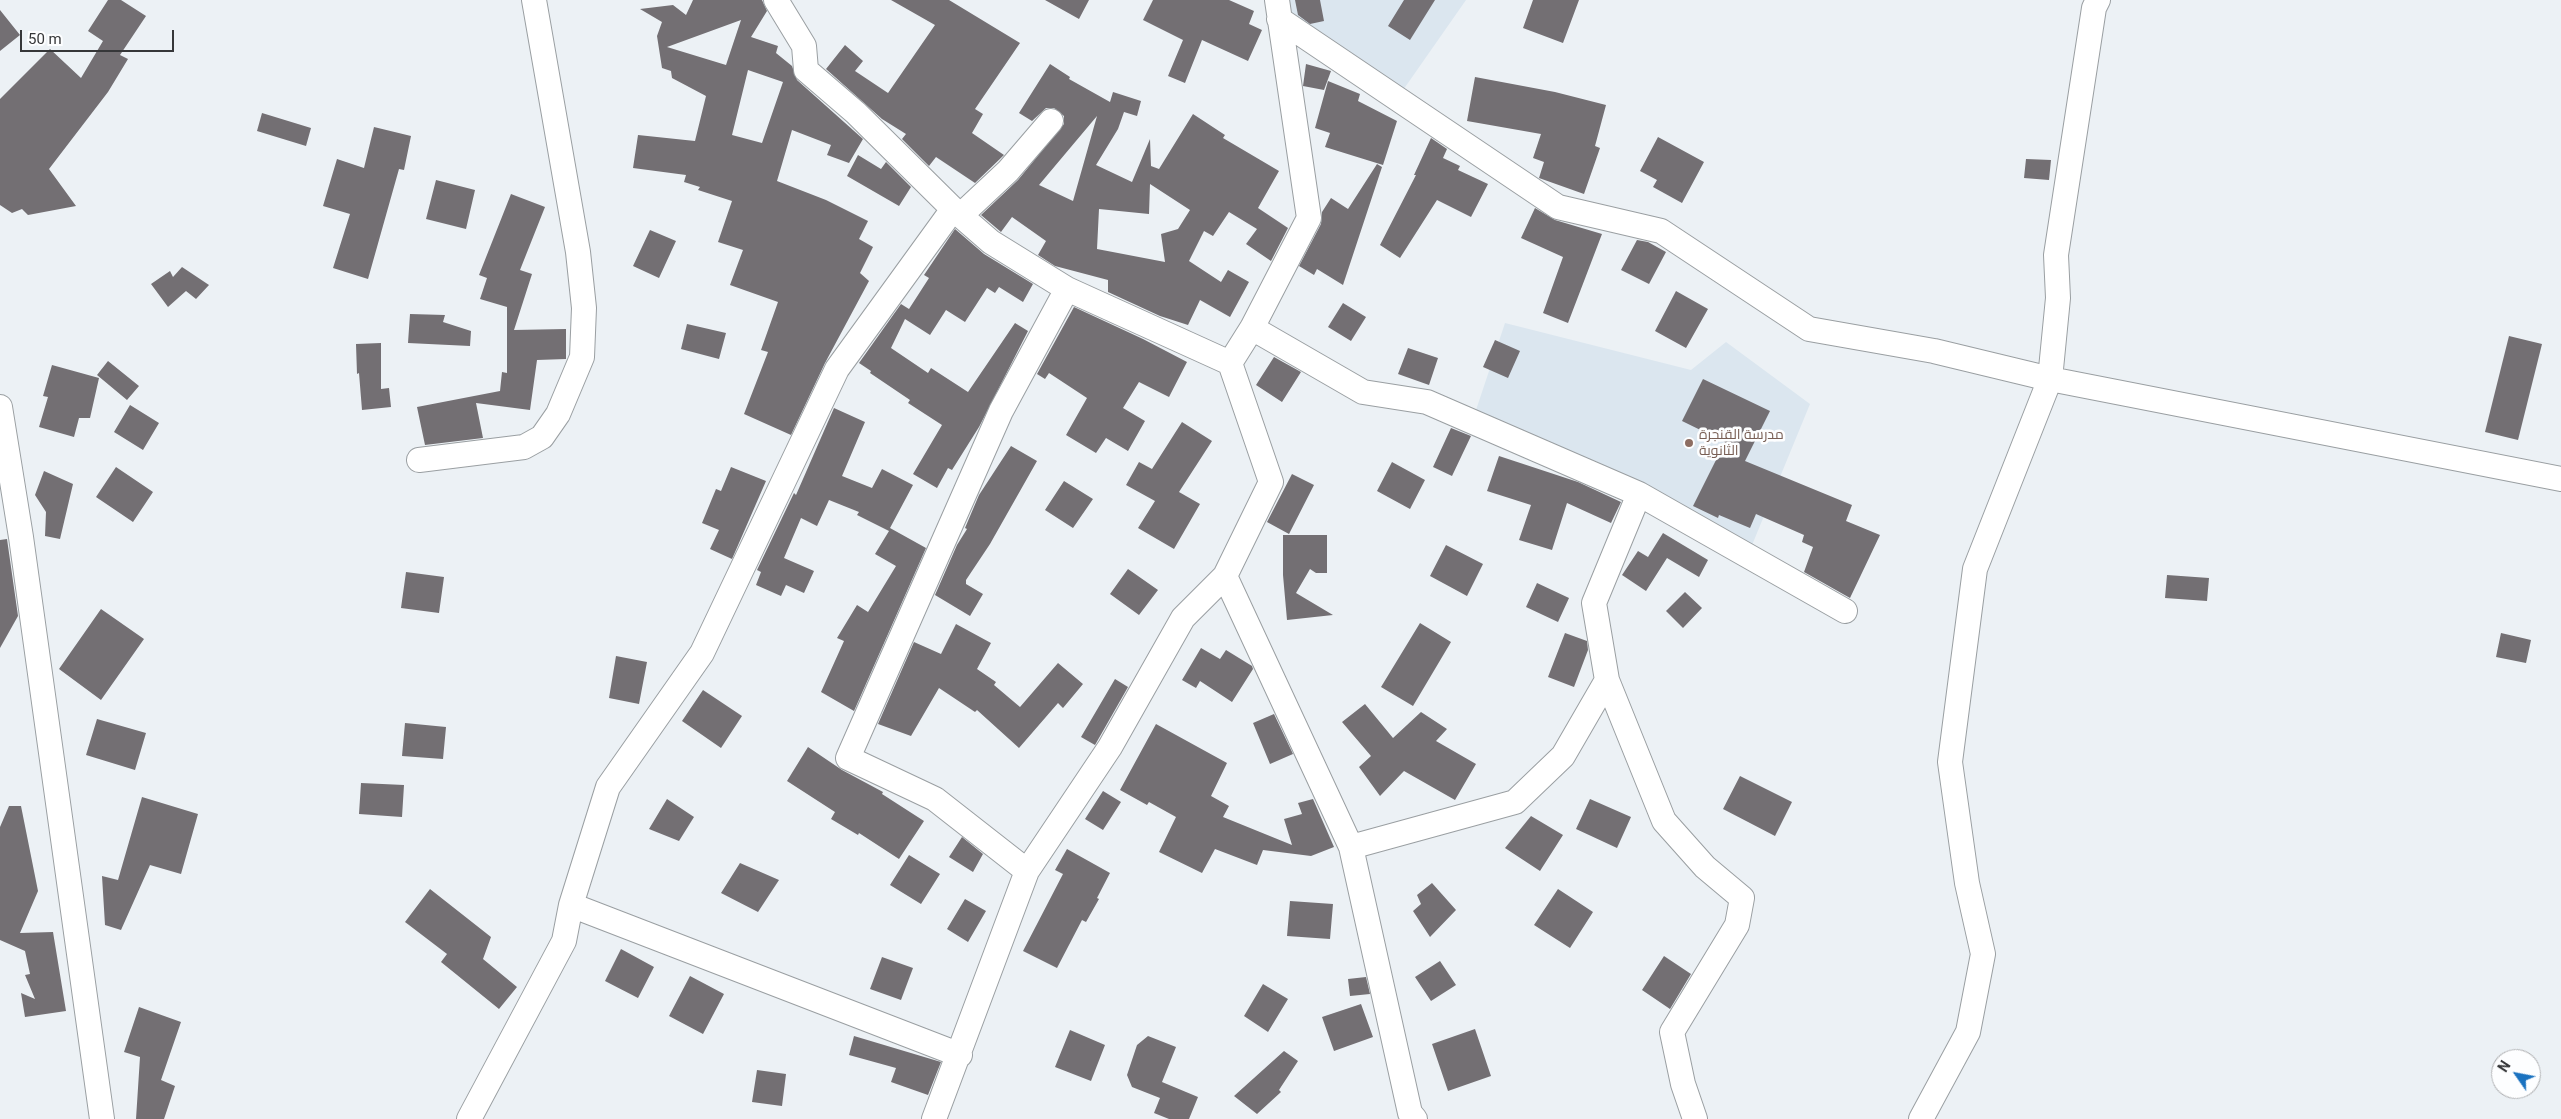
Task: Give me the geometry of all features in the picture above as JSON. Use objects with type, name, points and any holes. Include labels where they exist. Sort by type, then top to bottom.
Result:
[{"type":"street","points":[[419,460],[524,447],[542,437],[558,414],[582,357],[584,308],[578,252],[534,0]]},
{"type":"street","points":[[776,0],[804,46],[806,70],[856,113],[957,212],[991,242],[1067,290],[1230,363],[1271,482],[1225,576],[1183,618],[1110,747],[1027,871],[960,1055],[934,1119]]},
{"type":"street","points":[[1921,1119],[1968,1032],[1983,954],[1967,883],[1950,762],[1976,569],[2050,379],[2058,298],[2056,255],[2094,8],[2098,0]]},
{"type":"street","points":[[1278,10],[1558,207],[1661,231],[1809,329],[1934,352],[2050,379],[2561,479]]},
{"type":"street","points":[[1230,363],[1252,328],[1309,218],[1278,10]]},
{"type":"street","points":[[469,1119],[564,941],[571,904],[608,787],[702,653],[838,369],[957,212],[1008,172],[1051,121]]},
{"type":"street","points":[[1027,871],[935,799],[848,758],[1000,411],[1067,290]]},
{"type":"street","points":[[1252,328],[1363,392],[1427,402],[1639,494],[1845,611]]},
{"type":"street","points":[[0,407],[11,538],[102,1119]]},
{"type":"street","points":[[1639,494],[1594,603],[1607,680],[1664,821],[1705,867],[1742,898],[1737,925],[1672,1032],[1683,1084],[1695,1119]]},
{"type":"street","points":[[1225,576],[1351,847],[1410,1112],[1415,1119]]},
{"type":"street","points":[[1351,847],[1516,802],[1563,756],[1607,680]]},
{"type":"street","points":[[571,904],[960,1055]]},
{"type":"shaded area","points":[[1287,0],[1466,0],[1401,93],[1292,26]]},
{"type":"shaded area","points":[[1505,323],[1691,370],[1726,342],[1810,404],[1750,550],[1654,493],[1476,410]]},
{"type":"building","points":[[108,0],[121,0],[146,16],[120,55],[128,59],[108,92],[49,169],[76,206],[28,215],[22,209],[12,213],[0,205],[0,99],[50,49],[81,78],[103,41],[88,31]]},
{"type":"building","points":[[693,0],[762,0],[767,11],[751,37],[778,46],[776,53],[792,66],[797,80],[863,139],[849,163],[827,155],[831,145],[792,130],[777,181],[826,200],[868,221],[859,239],[873,247],[860,273],[869,281],[825,363],[791,435],[744,414],[768,352],[761,350],[778,302],[730,285],[743,250],[718,242],[732,201],[698,190],[700,187],[684,182],[686,175],[633,168],[638,135],[695,141],[706,96],[672,78],[671,71],[662,68],[657,36],[662,22],[640,9],[673,5],[686,15]],"holes":[[[741,20],[726,65],[667,47]],[[748,70],[783,82],[762,143],[732,135]]]},
{"type":"building","points":[[891,0],[949,0],[1020,43],[975,109],[983,114],[972,133],[1004,155],[975,183],[936,157],[929,166],[902,139],[906,134],[882,119],[826,69],[845,45],[863,61],[855,71],[888,93],[935,25]]},
{"type":"building","points":[[1045,0],[1089,0],[1079,19]]},
{"type":"building","points":[[1153,0],[1229,0],[1254,11],[1249,24],[1262,30],[1248,61],[1202,40],[1185,83],[1168,76],[1183,40],[1143,20]]},
{"type":"building","points":[[1295,0],[1320,0],[1324,21],[1310,24],[1298,15]]},
{"type":"building","points":[[1404,0],[1435,0],[1410,40],[1388,26]]},
{"type":"building","points":[[1533,0],[1579,0],[1563,43],[1523,28]]},
{"type":"building","points":[[0,10],[20,35],[0,51]]},
{"type":"building","points":[[1050,64],[1070,77],[1069,79],[1110,102],[1113,92],[1141,101],[1137,116],[1124,112],[1118,129],[1096,165],[1132,182],[1150,139],[1151,166],[1159,169],[1193,114],[1225,135],[1223,138],[1279,171],[1258,208],[1288,228],[1271,261],[1246,244],[1257,229],[1229,212],[1213,236],[1204,231],[1189,261],[1221,282],[1228,270],[1249,282],[1230,317],[1200,300],[1188,325],[1160,316],[1108,292],[1108,280],[1055,266],[1038,255],[1046,241],[1012,217],[1001,232],[981,215],[1018,180],[1064,124],[1064,116],[1054,108],[1046,108],[1032,121],[1019,113]],"holes":[[[1097,116],[1073,201],[1039,185]],[[1150,184],[1190,210],[1178,229],[1161,234],[1165,262],[1097,249],[1099,209],[1149,214]]]},
{"type":"building","points":[[1306,64],[1331,71],[1324,90],[1303,86]]},
{"type":"building","points":[[1475,77],[1555,92],[1606,105],[1595,146],[1600,148],[1584,194],[1539,178],[1544,162],[1533,158],[1541,134],[1467,121]]},
{"type":"building","points":[[1328,81],[1360,94],[1358,101],[1397,121],[1383,165],[1325,147],[1330,133],[1315,128]]},
{"type":"building","points":[[262,113],[311,128],[306,146],[257,131]]},
{"type":"building","points":[[374,127],[411,136],[404,170],[399,169],[368,279],[333,268],[350,214],[323,206],[337,159],[364,168]]},
{"type":"building","points":[[1658,137],[1704,162],[1682,203],[1653,187],[1657,180],[1640,171]]},
{"type":"building","points":[[1431,138],[1447,149],[1443,158],[1460,166],[1458,170],[1488,184],[1471,217],[1437,200],[1400,258],[1380,245],[1416,175],[1414,175]]},
{"type":"building","points":[[858,155],[881,169],[886,162],[911,187],[899,206],[847,176]]},
{"type":"building","points":[[2026,159],[2051,160],[2049,180],[2024,178]]},
{"type":"building","points":[[1377,164],[1382,167],[1343,285],[1317,269],[1314,275],[1299,266],[1321,224],[1322,212],[1331,198],[1348,209]]},
{"type":"building","points":[[436,180],[475,190],[466,229],[426,219]]},
{"type":"building","points":[[511,194],[545,207],[520,270],[532,274],[514,330],[566,329],[566,359],[537,360],[530,410],[476,403],[483,438],[425,445],[417,407],[500,391],[502,372],[507,373],[507,307],[480,299],[487,278],[479,275]]},
{"type":"building","points":[[1535,208],[1555,220],[1602,234],[1568,323],[1543,313],[1563,257],[1521,238]]},
{"type":"building","points":[[955,229],[984,254],[1033,284],[1023,302],[999,287],[995,293],[987,288],[965,322],[946,310],[930,335],[905,319],[891,348],[928,373],[931,368],[968,392],[1015,323],[1028,331],[979,427],[952,470],[948,468],[937,488],[913,474],[942,425],[908,403],[910,400],[870,373],[871,371],[859,363],[901,304],[909,309],[929,278],[924,275]]},
{"type":"building","points":[[650,230],[676,241],[659,278],[633,266]]},
{"type":"building","points":[[1637,240],[1648,242],[1666,252],[1649,284],[1621,270]]},
{"type":"building","points":[[182,267],[209,285],[196,299],[186,291],[168,307],[151,284],[170,271],[173,277]]},
{"type":"building","points":[[1676,291],[1708,309],[1686,348],[1655,331]]},
{"type":"building","points":[[1343,303],[1366,317],[1351,341],[1328,327]]},
{"type":"building","points":[[1074,307],[1187,362],[1169,397],[1139,382],[1123,408],[1145,421],[1128,451],[1106,438],[1096,453],[1066,435],[1087,398],[1049,373],[1045,379],[1037,374]]},
{"type":"building","points":[[410,314],[445,315],[443,322],[471,331],[470,346],[408,343]]},
{"type":"building","points":[[687,324],[726,333],[719,359],[681,349]]},
{"type":"building","points":[[2509,336],[2542,344],[2518,440],[2485,432]]},
{"type":"building","points":[[1495,340],[1520,351],[1508,378],[1483,367]]},
{"type":"building","points":[[381,343],[381,389],[389,388],[391,407],[362,410],[359,373],[357,374],[356,344]]},
{"type":"building","points":[[1408,348],[1438,358],[1429,385],[1398,374]]},
{"type":"building","points":[[1274,357],[1301,372],[1282,402],[1256,385]]},
{"type":"building","points":[[108,361],[139,386],[127,400],[97,375]]},
{"type":"building","points":[[52,365],[99,378],[90,418],[79,418],[74,437],[39,427],[48,397],[43,396]]},
{"type":"building","points":[[1703,379],[1770,411],[1745,461],[1852,505],[1846,521],[1880,535],[1850,598],[1804,572],[1813,547],[1802,542],[1804,535],[1756,514],[1750,528],[1719,515],[1718,518],[1693,506],[1725,442],[1682,421]]},
{"type":"building","points":[[130,405],[159,423],[143,450],[114,432]]},
{"type":"building","points":[[834,408],[865,422],[842,476],[872,488],[882,469],[913,485],[890,528],[926,548],[854,711],[821,692],[844,641],[837,638],[857,605],[868,612],[896,566],[875,554],[889,531],[857,515],[859,512],[829,500],[817,526],[801,518],[784,558],[814,571],[804,593],[786,585],[781,596],[756,585],[761,572],[757,570],[794,493],[796,495]]},
{"type":"building","points":[[1182,422],[1212,441],[1179,492],[1200,504],[1174,549],[1138,528],[1155,501],[1126,485],[1139,462],[1152,469]]},
{"type":"building","points":[[1451,428],[1471,436],[1452,476],[1433,467]]},
{"type":"building","points":[[1011,446],[1037,461],[990,544],[966,580],[966,584],[983,594],[970,616],[935,595],[957,545],[967,529],[965,528],[979,495]]},
{"type":"building","points":[[1499,456],[1578,482],[1621,502],[1611,523],[1567,503],[1552,550],[1519,540],[1531,505],[1487,491]]},
{"type":"building","points":[[1392,462],[1425,480],[1410,509],[1377,491]]},
{"type":"building","points":[[116,467],[153,492],[133,522],[96,497]]},
{"type":"building","points":[[731,467],[766,481],[732,559],[710,549],[719,530],[702,523],[716,489],[721,491]]},
{"type":"building","points":[[44,471],[73,484],[60,539],[45,536],[46,512],[35,495]]},
{"type":"building","points":[[1292,474],[1314,485],[1289,534],[1267,522]]},
{"type":"building","points":[[1064,481],[1093,499],[1073,528],[1045,510]]},
{"type":"building","points":[[1663,533],[1708,560],[1699,577],[1667,558],[1646,591],[1622,575],[1638,551],[1648,557]]},
{"type":"building","points":[[1283,535],[1327,535],[1327,573],[1316,573],[1310,569],[1296,593],[1333,615],[1287,620],[1283,575]]},
{"type":"building","points":[[7,539],[18,616],[0,648],[0,540]]},
{"type":"building","points":[[1446,545],[1483,564],[1467,596],[1430,576]]},
{"type":"building","points":[[1128,569],[1158,590],[1139,615],[1110,594]]},
{"type":"building","points":[[406,572],[444,577],[439,613],[401,608]]},
{"type":"building","points":[[2167,575],[2209,578],[2207,601],[2165,598]]},
{"type":"building","points":[[1537,583],[1569,598],[1558,622],[1526,607]]},
{"type":"building","points":[[1685,592],[1702,608],[1683,628],[1666,611]]},
{"type":"building","points":[[101,609],[144,639],[101,700],[59,669]]},
{"type":"building","points":[[1420,623],[1451,642],[1413,706],[1381,687]]},
{"type":"building","points":[[956,624],[991,643],[977,669],[996,682],[994,685],[1020,707],[1058,663],[1083,684],[1063,708],[1058,703],[1019,748],[977,710],[975,712],[939,688],[911,736],[878,724],[914,642],[941,654]]},
{"type":"building","points":[[1565,633],[1587,641],[1588,650],[1574,687],[1548,677]]},
{"type":"building","points":[[2501,633],[2531,640],[2526,663],[2496,657]]},
{"type":"building","points":[[1201,648],[1220,659],[1226,650],[1252,666],[1253,669],[1232,702],[1200,681],[1196,688],[1182,680]]},
{"type":"building","points":[[616,656],[647,662],[639,704],[609,698]]},
{"type":"building","points":[[1115,679],[1128,687],[1095,745],[1081,737]]},
{"type":"building","points":[[703,690],[742,716],[721,748],[682,721]]},
{"type":"building","points":[[1365,704],[1393,738],[1421,712],[1447,729],[1436,741],[1476,764],[1455,800],[1404,771],[1380,796],[1359,767],[1371,756],[1342,722]]},
{"type":"building","points":[[1274,714],[1293,754],[1270,764],[1253,723]]},
{"type":"building","points":[[97,719],[146,733],[135,770],[86,755]]},
{"type":"building","points":[[405,723],[446,727],[443,759],[402,756]]},
{"type":"building","points":[[1156,724],[1227,763],[1211,796],[1229,806],[1223,817],[1292,845],[1284,819],[1302,814],[1298,803],[1313,799],[1334,847],[1311,856],[1263,850],[1257,865],[1215,849],[1202,873],[1159,852],[1176,817],[1149,802],[1147,805],[1120,790]]},
{"type":"building","points":[[808,747],[842,770],[883,792],[882,794],[924,821],[899,859],[859,833],[858,835],[831,819],[835,812],[787,781]]},
{"type":"building","points":[[1740,776],[1792,802],[1775,836],[1723,809]]},
{"type":"building","points":[[361,783],[404,785],[402,817],[359,814]]},
{"type":"building","points":[[1103,791],[1121,802],[1103,830],[1085,819]]},
{"type":"building","points":[[142,797],[198,814],[181,874],[150,865],[121,930],[105,925],[102,876],[118,880]]},
{"type":"building","points":[[667,799],[694,817],[679,841],[649,829]]},
{"type":"building","points":[[1590,799],[1631,817],[1617,848],[1576,829]]},
{"type":"building","points":[[9,806],[21,806],[38,891],[20,933],[53,932],[66,1011],[25,1017],[21,993],[35,999],[25,975],[30,974],[25,951],[0,940],[0,827]]},
{"type":"building","points":[[1531,816],[1563,835],[1540,871],[1505,848]]},
{"type":"building","points":[[962,837],[983,854],[973,872],[949,857]]},
{"type":"building","points":[[1067,849],[1110,873],[1097,898],[1099,899],[1086,922],[1082,920],[1057,968],[1023,951],[1063,874],[1055,870]]},
{"type":"building","points":[[909,855],[940,874],[921,904],[890,885]]},
{"type":"building","points":[[740,863],[779,880],[758,912],[721,893]]},
{"type":"building","points":[[1432,883],[1456,910],[1430,937],[1413,911],[1421,904],[1417,895]]},
{"type":"building","points":[[430,889],[491,937],[483,959],[517,987],[499,1009],[441,962],[447,954],[405,922]]},
{"type":"building","points":[[1558,889],[1593,912],[1570,948],[1534,925]]},
{"type":"building","points":[[965,899],[986,911],[968,942],[947,929]]},
{"type":"building","points":[[1290,901],[1333,904],[1330,939],[1287,936]]},
{"type":"building","points":[[621,949],[654,967],[638,998],[605,981]]},
{"type":"building","points":[[1664,956],[1691,974],[1670,1009],[1642,990]]},
{"type":"building","points":[[882,957],[913,968],[901,1000],[870,989]]},
{"type":"building","points":[[1440,961],[1456,985],[1431,1001],[1415,977]]},
{"type":"building","points":[[690,976],[724,994],[703,1034],[669,1016]]},
{"type":"building","points":[[1366,977],[1370,994],[1350,996],[1348,979]]},
{"type":"building","points":[[1263,984],[1288,999],[1268,1032],[1244,1016]]},
{"type":"building","points":[[1361,1004],[1373,1037],[1334,1051],[1322,1017]]},
{"type":"building","points":[[139,1007],[181,1022],[161,1080],[175,1086],[164,1119],[136,1119],[140,1057],[124,1052]]},
{"type":"building","points":[[1475,1029],[1491,1076],[1448,1091],[1432,1044]]},
{"type":"building","points":[[1070,1030],[1105,1045],[1091,1081],[1055,1067]]},
{"type":"building","points":[[854,1036],[941,1062],[928,1095],[891,1082],[896,1068],[849,1055]]},
{"type":"building","points":[[1148,1036],[1176,1047],[1162,1082],[1198,1097],[1189,1119],[1169,1119],[1154,1113],[1160,1098],[1132,1087],[1127,1075],[1137,1045]]},
{"type":"building","points":[[1284,1051],[1298,1061],[1279,1090],[1281,1092],[1257,1114],[1234,1096]]},
{"type":"building","points":[[757,1070],[786,1074],[782,1106],[752,1102]]},
{"type":"place","name":"مدرسة القنجرة الثانوية","points":[[1689,443]]}]
